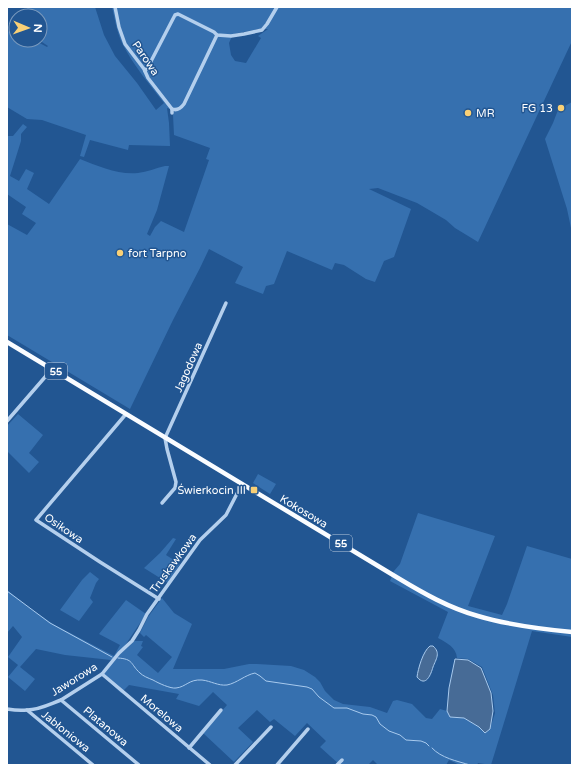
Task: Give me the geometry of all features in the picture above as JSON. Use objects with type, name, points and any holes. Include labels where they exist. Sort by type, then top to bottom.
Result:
[{"type":"main road","name":"55","points":[[7,342],[126,414]]},
{"type":"main road","name":"Kokosowa","points":[[126,414],[432,598],[477,616],[493,620],[572,632]]},
{"type":"street","name":"Parowa","points":[[115,7],[125,44],[135,55],[148,78],[172,111],[181,108],[184,104],[217,35]]},
{"type":"street","points":[[145,71],[175,15],[178,14],[214,32],[217,35],[231,36],[262,30],[277,7]]},
{"type":"street","name":"Jagodowa","points":[[165,438],[226,303]]},
{"type":"street","points":[[7,421],[52,369]]},
{"type":"street","name":"Osikowa","points":[[126,414],[36,520],[158,599]]},
{"type":"street","points":[[162,503],[175,488],[176,482],[165,438]]},
{"type":"street","name":"Truskawkowa","points":[[119,653],[135,636],[147,614],[200,540],[226,515],[242,484]]},
{"type":"street","name":"Jaworowa","points":[[7,710],[27,710],[46,706],[61,700],[102,674],[119,653]]},
{"type":"street","name":"Morelowa","points":[[102,674],[210,765]]},
{"type":"street","name":"Platanowa","points":[[61,700],[138,765]]},
{"type":"street","name":"Jabłoniowa","points":[[27,710],[93,765]]},
{"type":"street","points":[[189,748],[221,710]]},
{"type":"street","points":[[235,765],[271,727]]},
{"type":"street","points":[[276,765],[308,729]]},
{"type":"street","points":[[337,765],[342,760]]},
{"type":"shaded area","points":[[28,7],[95,7],[104,35],[115,56],[156,110],[164,103],[127,53],[118,31],[112,7],[572,7],[572,41],[478,242],[455,228],[446,220],[417,203],[378,188],[369,189],[411,209],[394,257],[384,261],[375,282],[366,279],[344,265],[335,263],[332,270],[287,251],[274,284],[266,286],[263,294],[235,283],[243,267],[209,249],[130,409],[7,335],[7,224],[27,235],[36,223],[22,214],[26,207],[7,194],[7,137],[13,136],[23,124],[27,127],[21,134],[21,141],[10,176],[19,181],[26,169],[34,173],[27,189],[49,204],[80,159],[123,173],[141,172],[169,166],[157,210],[147,234],[150,236],[155,227],[161,221],[184,232],[209,160],[206,159],[210,148],[174,135],[174,110],[167,108],[170,146],[129,145],[128,150],[90,140],[84,157],[80,156],[86,135],[42,120],[27,119],[7,107],[7,30],[8,48],[48,48],[48,8]],"holes":[[[259,29],[268,29],[258,36],[261,38],[246,63],[235,61],[231,55],[229,43],[233,34]]]},
{"type":"shaded area","points":[[572,102],[571,228],[567,209],[545,139],[558,110]]},
{"type":"shaded area","points":[[18,414],[43,435],[29,453],[39,462],[29,473],[7,451],[7,426]]},
{"type":"shaded area","points":[[258,474],[276,484],[270,494],[253,483]]},
{"type":"shaded area","points":[[418,513],[495,536],[468,606],[502,615],[527,546],[572,559],[572,637],[532,631],[491,765],[478,763],[477,765],[460,765],[449,760],[446,765],[378,765],[373,760],[368,765],[340,765],[320,747],[326,741],[307,723],[295,736],[274,719],[270,722],[257,710],[238,728],[253,742],[234,762],[203,733],[227,705],[213,692],[199,706],[176,699],[179,694],[129,685],[121,693],[108,680],[102,671],[111,660],[65,655],[36,649],[20,667],[35,679],[25,691],[8,677],[18,665],[8,657],[22,637],[13,626],[7,633],[7,590],[53,624],[114,656],[120,645],[99,634],[126,600],[146,614],[124,647],[127,648],[134,641],[143,641],[141,646],[143,647],[137,655],[158,673],[172,657],[146,635],[144,637],[140,633],[148,617],[162,598],[174,613],[192,624],[173,669],[224,669],[249,664],[291,666],[304,670],[315,677],[325,691],[334,700],[343,704],[370,707],[387,713],[393,701],[397,700],[412,704],[426,718],[432,719],[440,709],[447,711],[450,717],[464,718],[479,727],[485,733],[490,729],[495,713],[493,695],[482,667],[468,659],[457,658],[453,648],[438,638],[448,612],[390,581],[394,571],[400,564]]},
{"type":"shaded area","points":[[173,538],[176,539],[166,555],[180,564],[168,583],[144,568]]},
{"type":"shaded area","points":[[90,572],[99,579],[90,598],[93,602],[79,621],[60,610],[82,580]]},
{"type":"shaded area","points":[[433,646],[437,651],[437,656],[428,679],[423,681],[417,677],[423,656],[427,648]]},
{"type":"shaded area","points":[[455,659],[468,660],[481,668],[491,693],[493,711],[490,729],[485,733],[479,727],[464,718],[450,717],[447,711],[449,688]]},
{"type":"waterway","points":[[7,591],[50,623],[112,657]]},
{"type":"waterway","points":[[118,658],[131,662],[144,676],[164,686],[174,688],[198,680],[227,685],[255,673],[266,681],[307,687],[312,689],[319,697],[334,708],[347,708],[363,714],[372,715],[376,717],[380,724],[389,731],[400,735],[406,740],[421,741],[429,746]]},
{"type":"waterway","points":[[432,748],[445,757],[470,765]]},
{"type":"place","name":"FG 13","points":[[561,108]]},
{"type":"place","name":"MR","points":[[468,113]]},
{"type":"place","name":"fort Tarpno","points":[[120,253]]},
{"type":"place","name":"Świerkocin III","points":[[254,490]]}]
